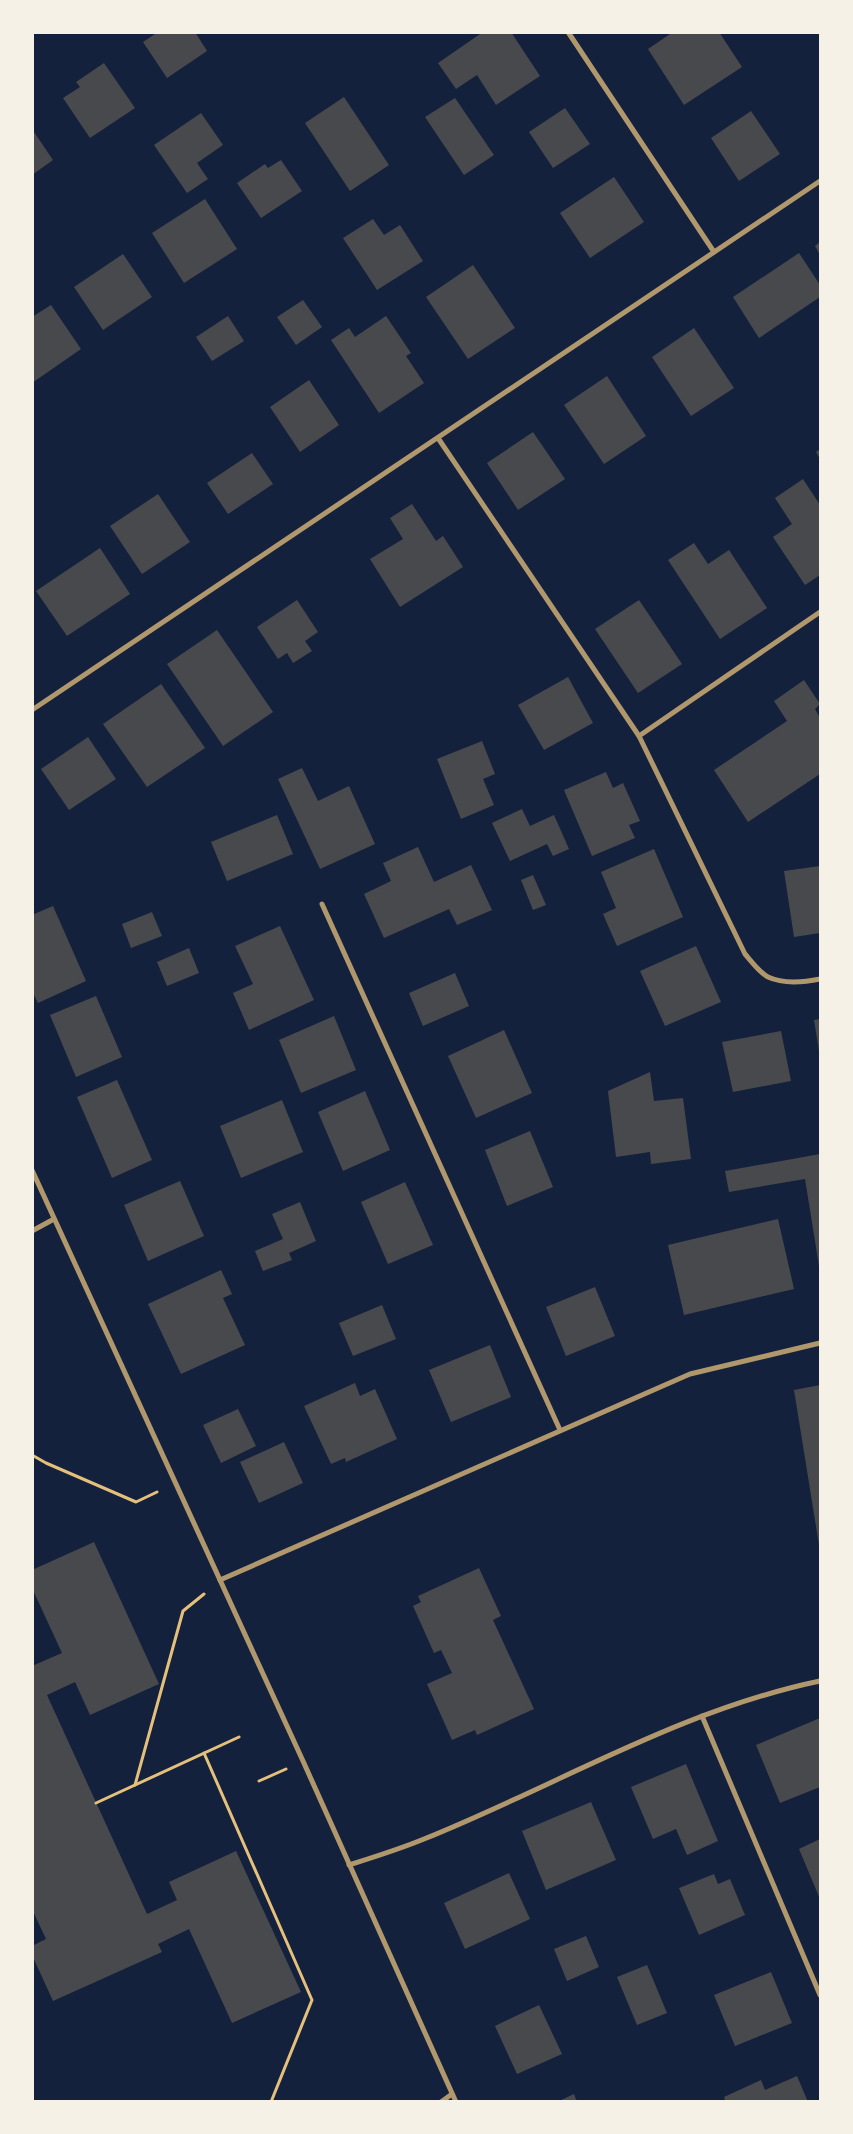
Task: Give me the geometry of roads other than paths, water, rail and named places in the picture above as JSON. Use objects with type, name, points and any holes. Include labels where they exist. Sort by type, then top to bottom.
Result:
[{"type":"street","points":[[568,32],[714,252]]},
{"type":"street","points":[[32,710],[820,181]]},
{"type":"street","points":[[438,438],[639,736],[745,954],[755,967],[769,977],[791,981],[820,979]]},
{"type":"street","points":[[639,736],[820,612]]},
{"type":"street","points":[[322,904],[560,1430]]},
{"type":"street","points":[[32,1170],[303,1761],[456,2102]]},
{"type":"street","points":[[32,1231],[54,1219]]},
{"type":"street","points":[[220,1580],[690,1374],[820,1343]]},
{"type":"street","points":[[349,1865],[424,1840],[702,1716],[783,1688],[820,1681]]},
{"type":"street","points":[[702,1716],[820,1995]]},
{"type":"street","points":[[441,2102],[452,2094]]}]
